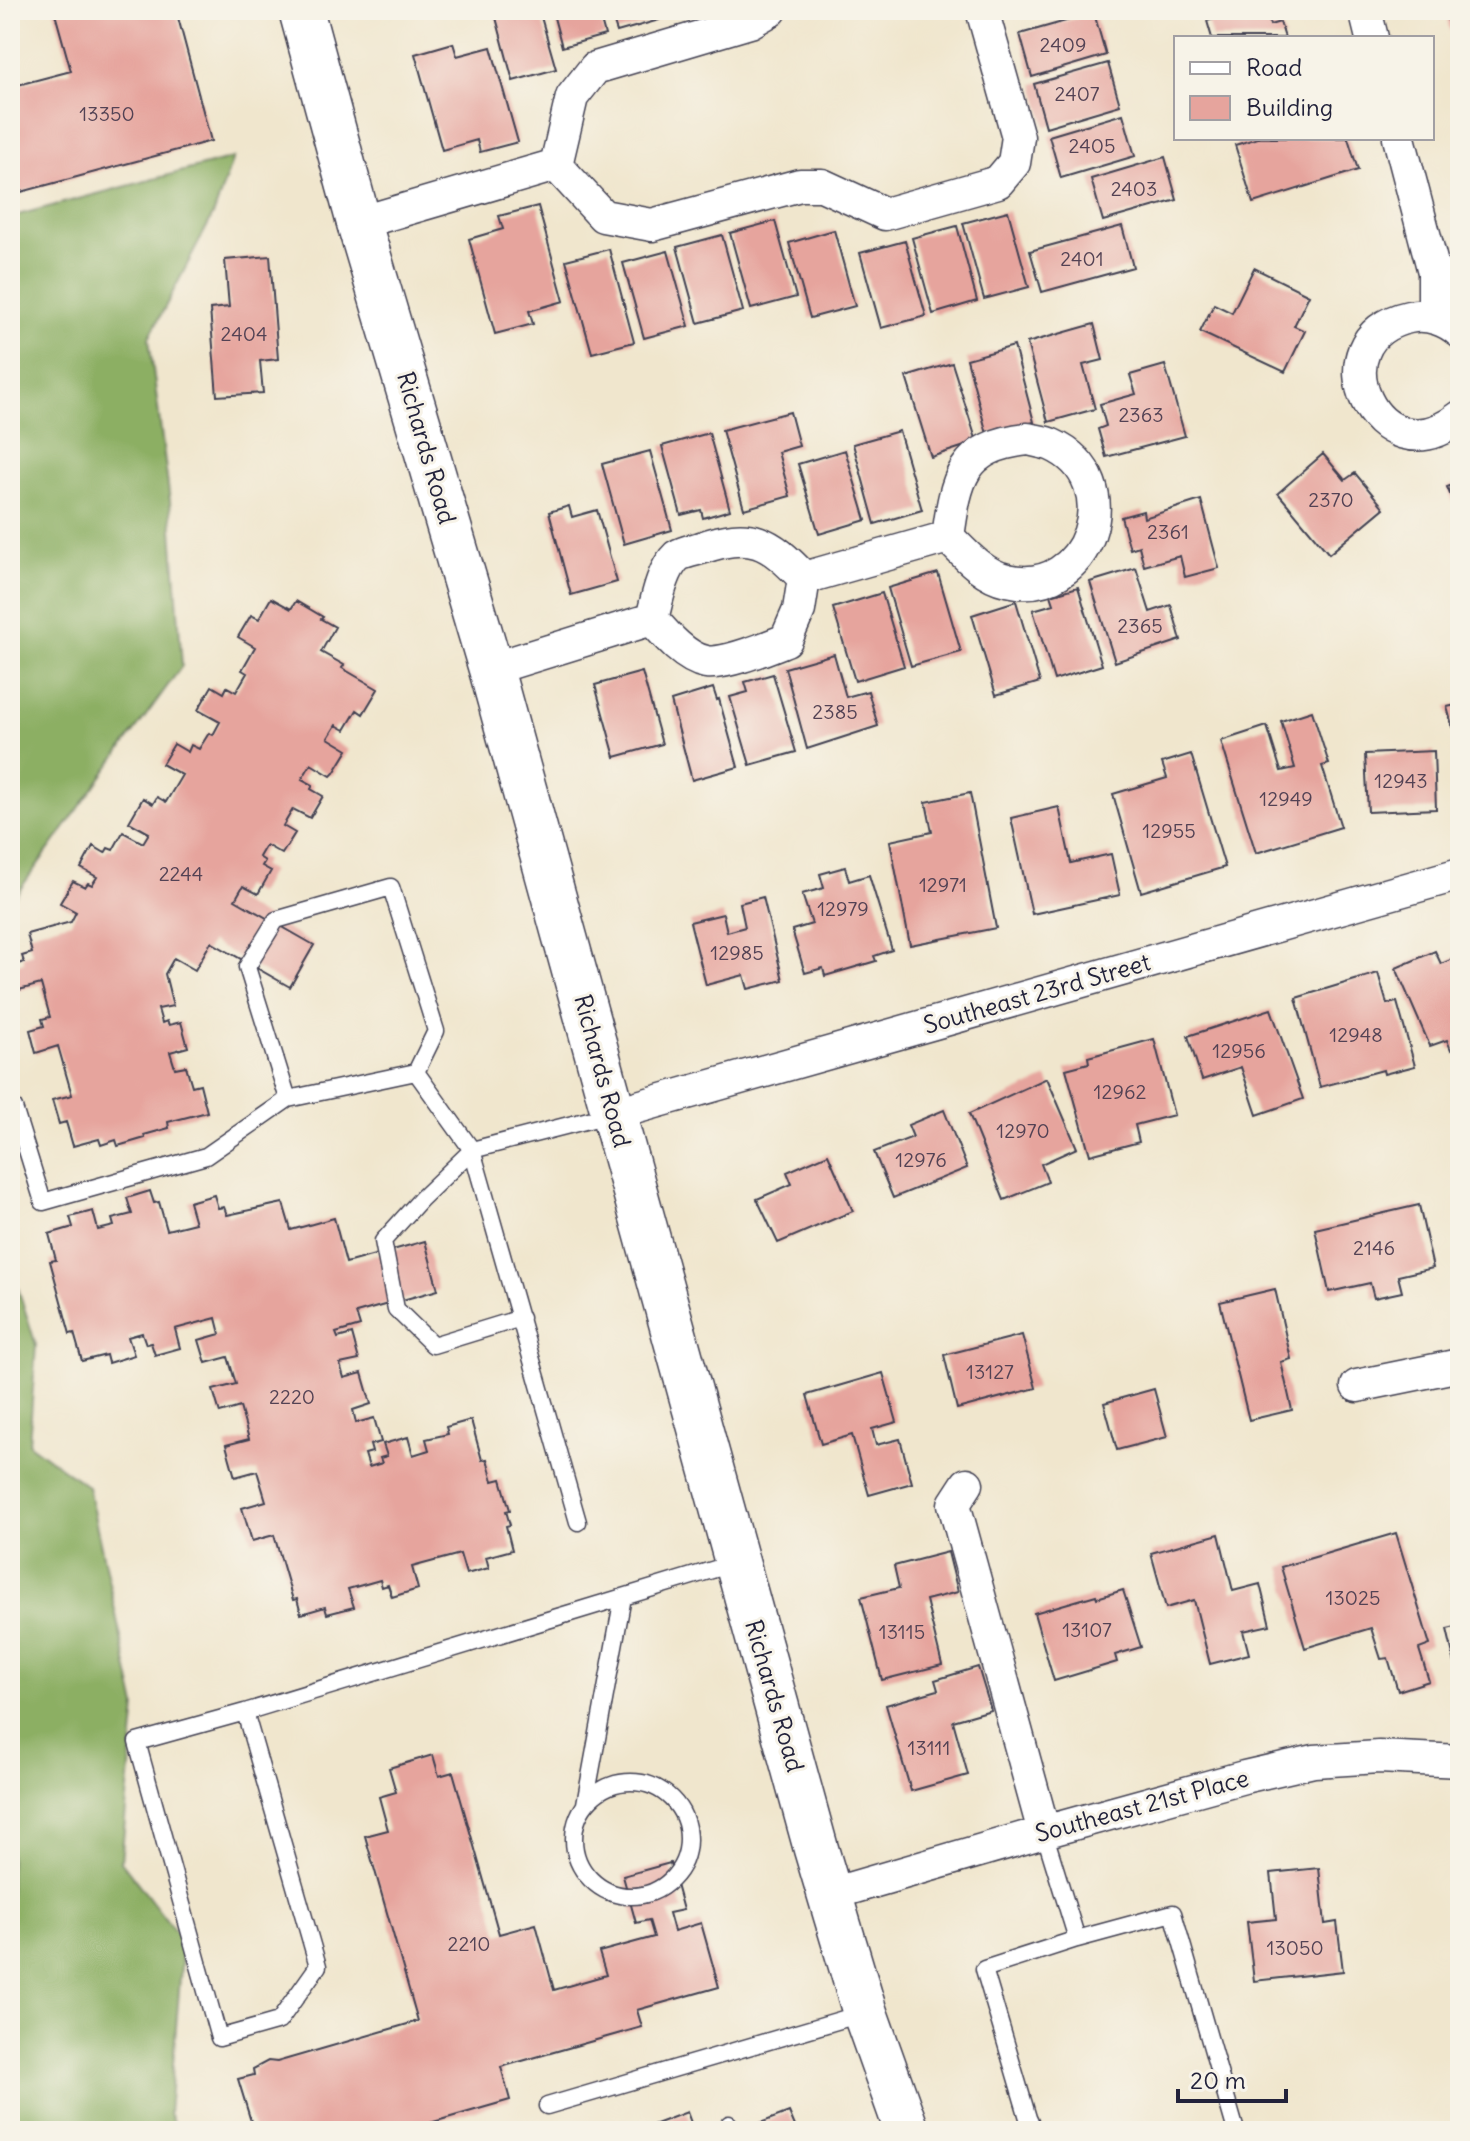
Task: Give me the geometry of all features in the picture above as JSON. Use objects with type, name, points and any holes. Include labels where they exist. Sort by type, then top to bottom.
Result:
[{"type":"main road","name":"Richards Road","points":[[301,10],[359,223],[491,669],[816,1849],[865,2013],[907,2131]]},
{"type":"street","points":[[556,165],[572,97],[595,68],[750,22],[771,10]]},
{"type":"street","points":[[556,165],[603,216],[652,225],[800,185],[822,185],[885,214],[998,182],[1014,163],[1018,137],[982,10]]},
{"type":"street","points":[[1365,10],[1372,36]]},
{"type":"street","points":[[1400,140],[1447,325]]},
{"type":"street","points":[[359,223],[556,165]]},
{"type":"street","points":[[1447,325],[1415,315],[1396,320],[1380,330],[1364,354],[1359,382],[1370,408],[1391,428],[1409,434],[1430,434],[1449,426],[1460,417]]},
{"type":"street","points":[[1028,439],[1052,445],[1072,458],[1086,477],[1094,500],[1094,523],[1086,545],[1072,563],[1053,575],[1030,582],[1007,580],[986,572],[948,537],[954,490],[965,469],[982,452],[1004,442],[1028,439]]},
{"type":"street","points":[[652,619],[661,584],[678,556],[711,544],[746,537],[779,551],[804,578]]},
{"type":"street","points":[[804,578],[948,537]]},
{"type":"street","points":[[652,619],[674,645],[707,662],[748,655],[786,640],[799,610],[804,578]]},
{"type":"street","points":[[491,669],[652,619]]},
{"type":"street","name":"Southeast 23rd Street","points":[[613,1114],[1460,874]]},
{"type":"street","points":[[1357,1386],[1460,1365]]},
{"type":"street","points":[[967,1484],[954,1504],[1044,1832]]},
{"type":"street","name":"Southeast 21st Place","points":[[831,1894],[1044,1832],[1314,1761],[1379,1757],[1460,1761]]},
{"type":"lane","points":[[288,1099],[247,967],[276,920],[391,887],[436,1031],[416,1072]]},
{"type":"lane","points":[[14,1108],[43,1202],[206,1156],[288,1099],[416,1072]]},
{"type":"lane","points":[[416,1072],[472,1150],[578,1522]]},
{"type":"lane","points":[[521,1318],[433,1345],[396,1309],[383,1241],[472,1150],[613,1114]]},
{"type":"lane","points":[[245,1712],[318,1966],[279,2021],[219,2038],[137,1742],[736,1563]]},
{"type":"lane","points":[[585,1804],[598,1791],[632,1781],[666,1793],[682,1815],[688,1841],[685,1858],[676,1874],[663,1886],[646,1894],[628,1896],[611,1893],[595,1884],[583,1871],[575,1854],[573,1837],[585,1804],[623,1597]]},
{"type":"lane","points":[[1044,1832],[1077,1939]]},
{"type":"lane","points":[[1034,2131],[984,1969],[1173,1913],[1236,2131]]},
{"type":"lane","points":[[547,2106],[865,2013]]},
{"type":"green space","points":[[233,158],[214,213],[149,338],[170,501],[182,666],[10,903],[10,217]]},
{"type":"green space","points":[[10,1263],[36,1345],[29,1444],[88,1487],[136,1706],[121,1861],[183,1942],[169,2113],[177,2131],[10,2131]]},
{"type":"building","points":[[54,10],[176,10],[211,141],[10,195],[10,87],[71,71]]},
{"type":"building","points":[[494,10],[539,10],[556,69],[513,81]]},
{"type":"building","points":[[552,10],[598,10],[605,35],[562,47]]},
{"type":"building","points":[[610,10],[656,10],[659,20],[617,32]]},
{"type":"building","points":[[1012,10],[1037,10],[1037,11],[1014,18]]},
{"type":"building","points":[[1244,10],[1265,10],[1270,25],[1280,22],[1284,36],[1211,36],[1207,21]]},
{"type":"building","points":[[1445,10],[1460,10],[1460,28],[1450,31]]},
{"type":"building","points":[[1094,13],[1106,55],[1032,77],[1020,34]]},
{"type":"building","points":[[453,43],[457,56],[491,47],[518,142],[480,152],[477,140],[442,150],[415,54]]},
{"type":"building","points":[[1108,63],[1120,105],[1046,127],[1034,84]]},
{"type":"building","points":[[1123,114],[1135,156],[1061,178],[1049,136]]},
{"type":"building","points":[[1251,140],[1349,140],[1358,170],[1253,203],[1235,145]]},
{"type":"building","points":[[1165,157],[1177,200],[1103,221],[1091,179]]},
{"type":"building","points":[[538,206],[564,301],[529,311],[533,324],[495,334],[469,239],[503,229],[499,216]]},
{"type":"building","points":[[1008,211],[1029,287],[984,299],[963,223]]},
{"type":"building","points":[[775,221],[796,297],[751,309],[730,233]]},
{"type":"building","points":[[957,226],[977,301],[933,314],[912,238]]},
{"type":"building","points":[[1122,226],[1133,267],[1042,292],[1030,251]]},
{"type":"building","points":[[834,230],[855,306],[810,318],[789,243]]},
{"type":"building","points":[[722,235],[743,311],[698,323],[677,247]]},
{"type":"building","points":[[905,241],[926,316],[881,328],[860,253]]},
{"type":"building","points":[[609,249],[634,342],[592,353],[566,260]]},
{"type":"building","points":[[668,251],[689,326],[644,338],[623,263]]},
{"type":"building","points":[[270,256],[278,359],[260,361],[263,393],[217,396],[210,309],[229,307],[225,260]]},
{"type":"building","points":[[1254,268],[1309,295],[1294,326],[1305,331],[1285,372],[1200,332],[1214,304],[1232,313]]},
{"type":"building","points":[[1094,324],[1103,360],[1083,365],[1095,409],[1048,422],[1027,343]]},
{"type":"building","points":[[1014,346],[1034,422],[987,434],[967,359]]},
{"type":"building","points":[[952,363],[977,442],[931,457],[906,377]]},
{"type":"building","points":[[1165,365],[1185,436],[1106,457],[1098,429],[1106,426],[1100,404],[1136,394],[1130,375]]},
{"type":"building","points":[[790,412],[799,446],[778,452],[790,496],[744,509],[722,430]]},
{"type":"building","points":[[899,431],[922,510],[875,524],[853,444]]},
{"type":"building","points":[[709,433],[730,510],[703,518],[701,510],[681,515],[662,446]]},
{"type":"building","points":[[845,450],[866,520],[819,534],[798,464]]},
{"type":"building","points":[[650,451],[672,530],[624,544],[602,464]]},
{"type":"building","points":[[1323,454],[1345,480],[1355,473],[1384,508],[1329,554],[1278,493]]},
{"type":"building","points":[[1460,482],[1460,519],[1447,487]]},
{"type":"building","points":[[1201,500],[1219,568],[1185,577],[1180,556],[1144,566],[1139,546],[1130,549],[1121,517],[1143,511],[1144,518]]},
{"type":"building","points":[[569,506],[572,517],[597,510],[617,582],[571,595],[549,512]]},
{"type":"building","points":[[1136,568],[1150,612],[1171,605],[1181,640],[1115,662],[1090,582]]},
{"type":"building","points":[[938,573],[961,652],[911,666],[888,588]]},
{"type":"building","points":[[1078,587],[1102,665],[1054,680],[1033,610],[1054,604],[1051,595]]},
{"type":"building","points":[[882,593],[904,666],[855,681],[833,608]]},
{"type":"building","points":[[271,598],[291,609],[296,601],[335,627],[321,652],[378,689],[363,714],[357,710],[345,730],[336,725],[328,738],[348,750],[334,773],[331,776],[311,764],[302,779],[323,796],[310,818],[293,809],[283,826],[295,833],[282,854],[266,845],[259,857],[265,861],[262,866],[271,871],[258,894],[243,886],[235,900],[314,945],[290,987],[211,942],[195,970],[174,958],[165,974],[173,1006],[158,1009],[162,1023],[181,1022],[188,1047],[170,1052],[175,1068],[186,1066],[192,1086],[200,1084],[207,1112],[168,1122],[169,1128],[118,1146],[116,1140],[101,1145],[99,1139],[73,1146],[66,1122],[59,1124],[52,1100],[72,1095],[58,1046],[36,1053],[30,1030],[44,1026],[42,1019],[50,1017],[41,984],[19,990],[12,966],[24,962],[22,956],[32,953],[27,934],[71,922],[76,912],[60,903],[73,881],[85,887],[88,883],[92,885],[97,877],[81,868],[93,846],[105,853],[108,848],[113,850],[123,832],[143,843],[149,833],[129,822],[143,798],[153,804],[157,797],[166,802],[182,775],[162,764],[174,744],[188,752],[191,745],[199,749],[209,733],[213,735],[220,722],[198,710],[212,686],[224,693],[227,687],[236,692],[247,673],[242,670],[255,647],[238,637],[251,615],[259,619]]},
{"type":"building","points":[[1016,601],[1040,682],[996,695],[972,615]]},
{"type":"building","points":[[834,654],[846,697],[868,691],[878,726],[807,749],[785,668]]},
{"type":"building","points":[[642,672],[662,744],[615,757],[595,685]]},
{"type":"building","points":[[773,674],[796,752],[750,765],[730,697],[748,692],[745,682]]},
{"type":"building","points":[[713,688],[719,699],[738,767],[692,780],[671,701]]},
{"type":"building","points":[[1460,704],[1460,750],[1459,750],[1447,707]]},
{"type":"building","points":[[1312,711],[1329,764],[1322,766],[1341,827],[1256,853],[1221,741],[1267,726],[1281,771],[1295,768],[1281,721]]},
{"type":"building","points":[[1434,751],[1436,809],[1368,812],[1365,754]]},
{"type":"building","points":[[1191,754],[1225,867],[1141,892],[1113,794],[1167,778],[1162,763]]},
{"type":"building","points":[[970,793],[996,928],[910,945],[890,841],[932,832],[926,802]]},
{"type":"building","points":[[1059,807],[1071,863],[1111,854],[1120,895],[1032,914],[1011,818]]},
{"type":"building","points":[[845,867],[849,881],[869,875],[892,950],[874,956],[876,961],[825,976],[823,968],[805,973],[792,930],[812,924],[802,894],[824,888],[820,874]]},
{"type":"building","points":[[763,897],[783,980],[748,989],[744,975],[706,985],[690,922],[723,914],[727,932],[745,927],[740,903]]},
{"type":"building","points":[[1435,951],[1441,964],[1460,956],[1460,1046],[1451,1050],[1447,1040],[1430,1046],[1396,968]]},
{"type":"building","points":[[1378,973],[1387,1004],[1397,1002],[1415,1066],[1384,1074],[1383,1070],[1320,1087],[1296,998]]},
{"type":"building","points":[[1271,1009],[1303,1099],[1257,1115],[1241,1067],[1202,1080],[1188,1036]]},
{"type":"building","points":[[1154,1039],[1174,1115],[1135,1125],[1139,1142],[1090,1155],[1066,1069],[1089,1063],[1088,1057]]},
{"type":"building","points":[[1047,1078],[1077,1148],[1041,1164],[1048,1182],[1004,1200],[969,1114]]},
{"type":"building","points":[[944,1110],[967,1168],[893,1198],[874,1152],[913,1137],[908,1125]]},
{"type":"building","points":[[828,1154],[853,1211],[778,1243],[757,1199],[792,1184],[787,1172]]},
{"type":"building","points":[[150,1191],[154,1203],[159,1202],[167,1230],[195,1223],[189,1202],[214,1195],[218,1208],[224,1207],[227,1215],[283,1203],[291,1230],[334,1218],[346,1263],[425,1241],[438,1290],[356,1313],[360,1326],[336,1333],[338,1338],[352,1334],[359,1360],[340,1364],[344,1378],[362,1373],[371,1404],[353,1410],[356,1423],[374,1418],[381,1442],[370,1445],[372,1452],[365,1454],[369,1467],[382,1463],[380,1458],[387,1456],[383,1444],[408,1437],[413,1455],[429,1450],[426,1439],[448,1434],[446,1427],[471,1420],[482,1460],[487,1459],[493,1481],[501,1479],[510,1510],[506,1511],[510,1525],[506,1526],[512,1550],[486,1557],[489,1568],[466,1574],[460,1554],[412,1567],[418,1589],[392,1597],[388,1585],[382,1587],[380,1580],[348,1589],[354,1607],[327,1614],[325,1607],[301,1614],[297,1599],[293,1600],[274,1535],[252,1541],[242,1508],[266,1501],[257,1471],[235,1477],[226,1445],[249,1439],[240,1407],[220,1413],[213,1390],[236,1384],[228,1357],[206,1363],[199,1340],[220,1334],[216,1318],[175,1329],[180,1348],[155,1355],[151,1343],[146,1344],[142,1333],[128,1337],[134,1355],[108,1363],[106,1355],[82,1361],[74,1333],[70,1334],[50,1261],[56,1260],[49,1234],[73,1227],[70,1217],[93,1211],[98,1230],[114,1226],[112,1219],[132,1214],[127,1198]]},
{"type":"building","points":[[1419,1205],[1433,1268],[1398,1276],[1402,1292],[1374,1298],[1370,1283],[1329,1292],[1315,1229]]},
{"type":"building","points":[[1275,1289],[1291,1359],[1281,1362],[1292,1410],[1249,1420],[1220,1302]]},
{"type":"building","points":[[1022,1335],[1036,1388],[957,1409],[944,1355]]},
{"type":"building","points":[[883,1373],[897,1422],[872,1429],[876,1445],[900,1439],[912,1483],[869,1495],[852,1435],[821,1444],[807,1395]]},
{"type":"building","points":[[1154,1389],[1167,1437],[1117,1450],[1104,1403]]},
{"type":"building","points":[[1396,1533],[1430,1645],[1419,1649],[1429,1681],[1398,1691],[1388,1658],[1381,1659],[1371,1628],[1305,1648],[1281,1567]]},
{"type":"building","points":[[1219,1534],[1233,1591],[1260,1584],[1270,1625],[1243,1631],[1249,1654],[1210,1664],[1194,1600],[1166,1608],[1151,1553]]},
{"type":"building","points":[[948,1552],[958,1592],[926,1600],[942,1665],[882,1680],[861,1597],[899,1588],[894,1566]]},
{"type":"building","points":[[1123,1590],[1141,1647],[1115,1655],[1117,1662],[1054,1681],[1034,1613]]},
{"type":"building","points":[[1460,1626],[1460,1680],[1459,1681],[1447,1629]]},
{"type":"building","points":[[978,1667],[991,1710],[953,1721],[968,1775],[911,1791],[886,1705],[938,1690],[935,1680]]},
{"type":"building","points":[[433,1755],[439,1776],[453,1772],[499,1934],[536,1924],[554,1990],[606,1975],[599,1952],[654,1937],[649,1920],[636,1923],[623,1876],[670,1863],[683,1910],[669,1913],[674,1931],[701,1923],[719,1987],[637,2010],[642,2027],[501,2067],[510,2100],[402,2131],[246,2131],[253,2128],[238,2079],[254,2075],[253,2069],[268,2061],[277,2062],[418,2021],[365,1836],[388,1830],[379,1797],[396,1792],[389,1768]]},
{"type":"building","points":[[1319,1868],[1325,1924],[1337,1922],[1343,1971],[1254,1981],[1247,1922],[1276,1919],[1271,1873]]},
{"type":"building","points":[[687,2112],[694,2131],[637,2131]]},
{"type":"building","points":[[789,2112],[797,2131],[757,2131],[755,2125]]}]
